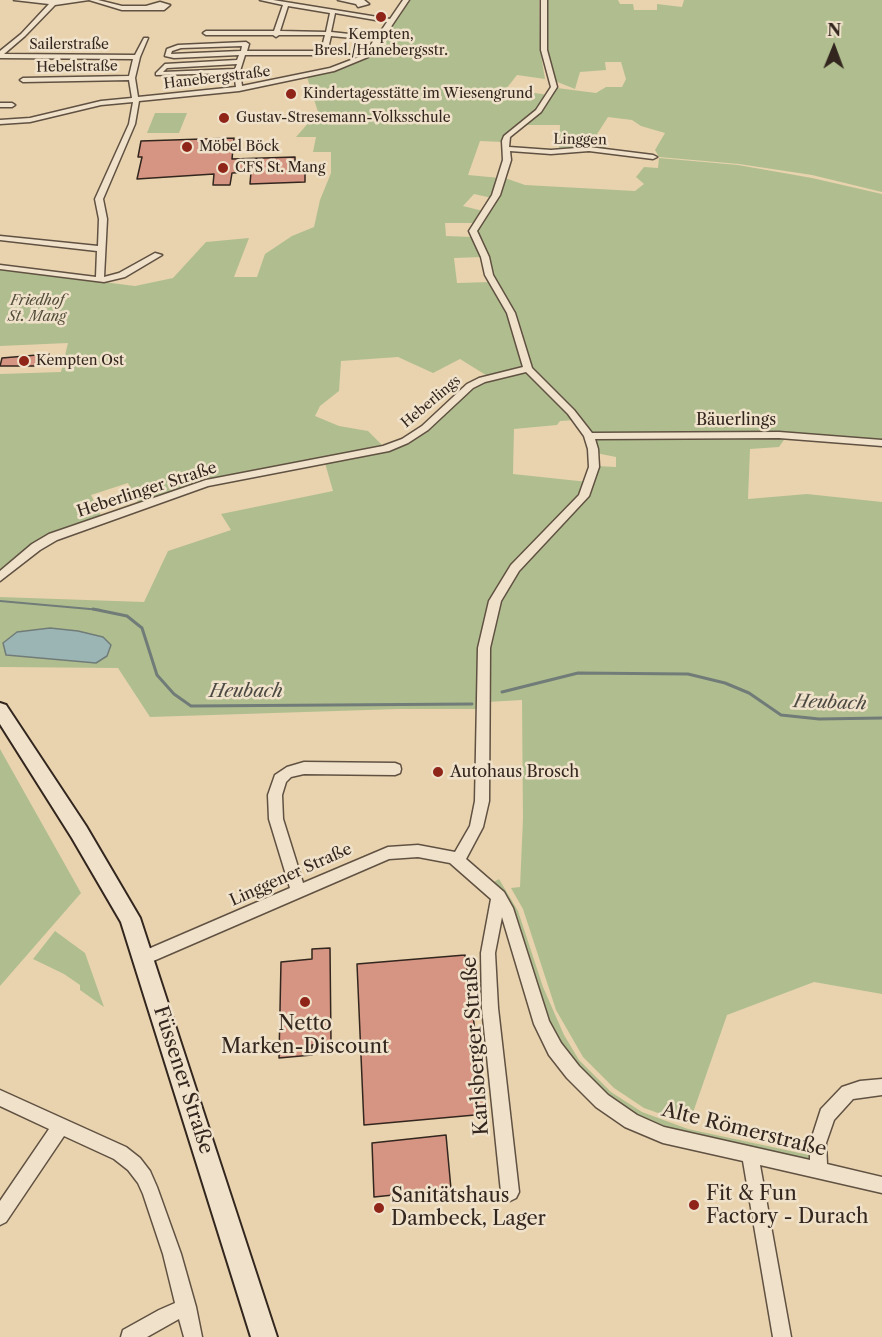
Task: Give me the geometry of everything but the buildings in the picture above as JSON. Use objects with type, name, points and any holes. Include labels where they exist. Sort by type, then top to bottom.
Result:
[{"type":"main road","name":"Füssener Straße","points":[[0,710],[79,832],[130,918],[264,1337]]},
{"type":"street","points":[[17,0],[53,3],[86,0]]},
{"type":"street","points":[[92,0],[115,8],[166,8]]},
{"type":"street","points":[[263,0],[392,21]]},
{"type":"street","points":[[312,8],[324,0]]},
{"type":"street","points":[[341,0],[358,3]]},
{"type":"street","name":"Hanebergstraße","points":[[0,122],[30,120],[101,103],[239,89],[321,73],[354,63],[366,56],[406,0]]},
{"type":"street","points":[[458,860],[476,827],[482,801],[484,648],[495,601],[515,568],[584,495],[594,467],[593,449],[589,436],[571,412],[528,369],[511,313],[489,275],[485,256],[474,231],[496,195],[507,160],[507,136],[540,111],[554,87],[544,50],[544,0]]},
{"type":"street","points":[[0,55],[23,35],[53,3]]},
{"type":"street","points":[[276,35],[285,4]]},
{"type":"street","points":[[239,89],[237,71],[243,53],[246,44],[180,46],[171,48],[167,55],[243,53],[324,53],[333,10]]},
{"type":"street","points":[[206,33],[327,34],[380,39]]},
{"type":"street","points":[[100,280],[103,219],[99,199],[126,140],[135,100],[132,78],[137,57],[146,39]]},
{"type":"street","name":"Sailerstraße","points":[[0,55],[137,57]]},
{"type":"street","points":[[237,71],[158,74],[165,66],[240,62]]},
{"type":"street","name":"Hebelstraße","points":[[23,80],[132,78]]},
{"type":"street","points":[[0,105],[12,105]]},
{"type":"street","name":"Linggen","points":[[506,149],[547,152],[589,149],[653,157]]},
{"type":"street","points":[[0,238],[102,249]]},
{"type":"street","points":[[0,267],[100,280],[122,275],[158,255]]},
{"type":"street","name":"Heberlings","points":[[352,456],[385,449],[408,439],[424,428],[470,386],[489,378],[528,369]]},
{"type":"street","name":"Bäuerlings","points":[[589,436],[779,435],[882,443]]},
{"type":"street","name":"Heberlinger Straße","points":[[0,577],[36,547],[53,537],[195,487],[352,456]]},
{"type":"street","points":[[298,891],[276,819],[275,795],[280,778],[287,773],[304,768],[395,769]]},
{"type":"street","name":"Linggener Straße","points":[[144,958],[388,853],[418,851],[458,860]]},
{"type":"street","name":"Alte Römerstraße","points":[[458,860],[499,897],[513,930],[542,1023],[555,1048],[573,1072],[602,1101],[632,1120],[663,1135],[882,1185]]},
{"type":"street","name":"Karlsberger Straße","points":[[499,897],[488,954],[490,1008],[510,1192]]},
{"type":"street","points":[[819,1171],[818,1143],[827,1115],[848,1093],[860,1089],[882,1087]]},
{"type":"street","points":[[0,1098],[120,1153],[144,1177],[187,1307],[193,1337]]},
{"type":"street","points":[[0,1216],[60,1127]]},
{"type":"street","points":[[750,1156],[782,1337]]},
{"type":"street","points":[[130,1337],[165,1316],[187,1307]]},
{"type":"green space","name":"Friedhof St. Mang","points":[[408,0],[539,0],[540,49],[545,79],[517,75],[506,89],[549,95],[503,142],[480,141],[468,175],[500,178],[492,198],[474,194],[463,206],[483,211],[474,223],[445,223],[446,236],[473,237],[483,257],[454,258],[457,283],[491,282],[509,313],[525,368],[489,377],[460,359],[433,373],[398,357],[341,361],[339,391],[320,406],[315,416],[339,426],[368,431],[384,447],[205,481],[139,505],[128,483],[91,495],[102,518],[51,536],[0,571],[0,374],[61,372],[68,343],[0,346],[0,269],[135,286],[173,278],[206,242],[249,238],[234,277],[257,277],[265,254],[292,236],[314,227],[320,200],[331,173],[331,152],[313,152],[316,137],[296,137],[318,112],[307,77],[356,63],[368,57]]},
{"type":"green space","points":[[546,0],[618,0],[620,4],[633,4],[634,10],[657,10],[657,4],[682,7],[684,0],[882,0],[882,192],[812,175],[739,164],[659,157],[655,150],[665,133],[641,126],[632,120],[608,117],[592,142],[606,145],[606,150],[559,149],[560,125],[523,125],[542,111],[557,88],[596,93],[606,87],[622,87],[626,79],[621,62],[605,62],[606,70],[580,72],[575,89],[555,81],[546,50]]},
{"type":"green space","points":[[155,113],[187,113],[179,133],[147,133]]},
{"type":"green space","points":[[659,158],[738,165],[812,178],[882,194],[882,442],[803,434],[591,435],[530,369],[476,231],[505,178],[525,185],[635,191],[644,184],[636,177],[644,167],[658,168]]},
{"type":"green space","points":[[527,371],[575,420],[560,421],[557,425],[514,429],[513,474],[588,482],[582,495],[492,600],[480,709],[398,709],[150,717],[118,668],[0,667],[0,597],[144,602],[168,551],[231,530],[221,514],[333,491],[325,463],[409,442],[459,395],[483,381]],"holes":[[[78,631],[103,637],[111,645],[95,663],[6,655],[3,643]]]},
{"type":"green space","points":[[786,437],[779,447],[750,449],[748,499],[807,494],[882,502],[882,994],[814,982],[727,1015],[689,1124],[644,1108],[614,1088],[583,1057],[556,1010],[523,909],[511,888],[520,887],[523,818],[522,700],[487,702],[488,648],[498,602],[518,569],[555,533],[586,496],[596,466],[616,467],[616,457],[596,453],[592,438]]},
{"type":"green space","points":[[0,749],[81,893],[0,986]]},
{"type":"green space","points":[[499,879],[518,911],[543,987],[564,1035],[579,1060],[611,1092],[642,1112],[688,1129],[809,1155],[808,1163],[664,1130],[633,1117],[576,1069],[548,1022],[492,883]]},
{"type":"green space","points":[[55,931],[85,953],[104,1007],[80,990],[80,985],[64,974],[33,959]]},
{"type":"water","points":[[50,628],[103,637],[111,645],[107,656],[96,663],[6,655],[3,643],[17,632]]},
{"type":"waterway","name":"Heubach","points":[[0,601],[95,610]]},
{"type":"waterway","name":"Heubach","points":[[95,610],[101,610]]},
{"type":"waterway","name":"Heubach","points":[[95,610],[127,616],[142,628],[157,675],[174,694],[191,706],[472,704]]},
{"type":"waterway","name":"Heubach","points":[[502,692],[578,673],[688,674],[725,683],[749,693],[781,715],[819,719],[882,718]]},
{"type":"place","name":"Kempten, Bresl./Hanebergsstr.","points":[[381,17]]},
{"type":"place","name":"Kindertagesstätte im Wiesengrund","points":[[291,94]]},
{"type":"place","name":"Gustav-Stresemann-Volksschule","points":[[224,118]]},
{"type":"place","name":"Möbel Böck","points":[[187,147]]},
{"type":"place","name":"CFS St. Mang","points":[[223,168]]},
{"type":"place","name":"Kempten Ost","points":[[24,361]]},
{"type":"place","name":"Autohaus Brosch","points":[[438,772]]},
{"type":"place","name":"Netto Marken-Discount","points":[[305,1002]]},
{"type":"place","name":"Fit & Fun Factory - Durach","points":[[694,1205]]},
{"type":"place","name":"Sanitätshaus Dambeck, Lager","points":[[379,1208]]}]
